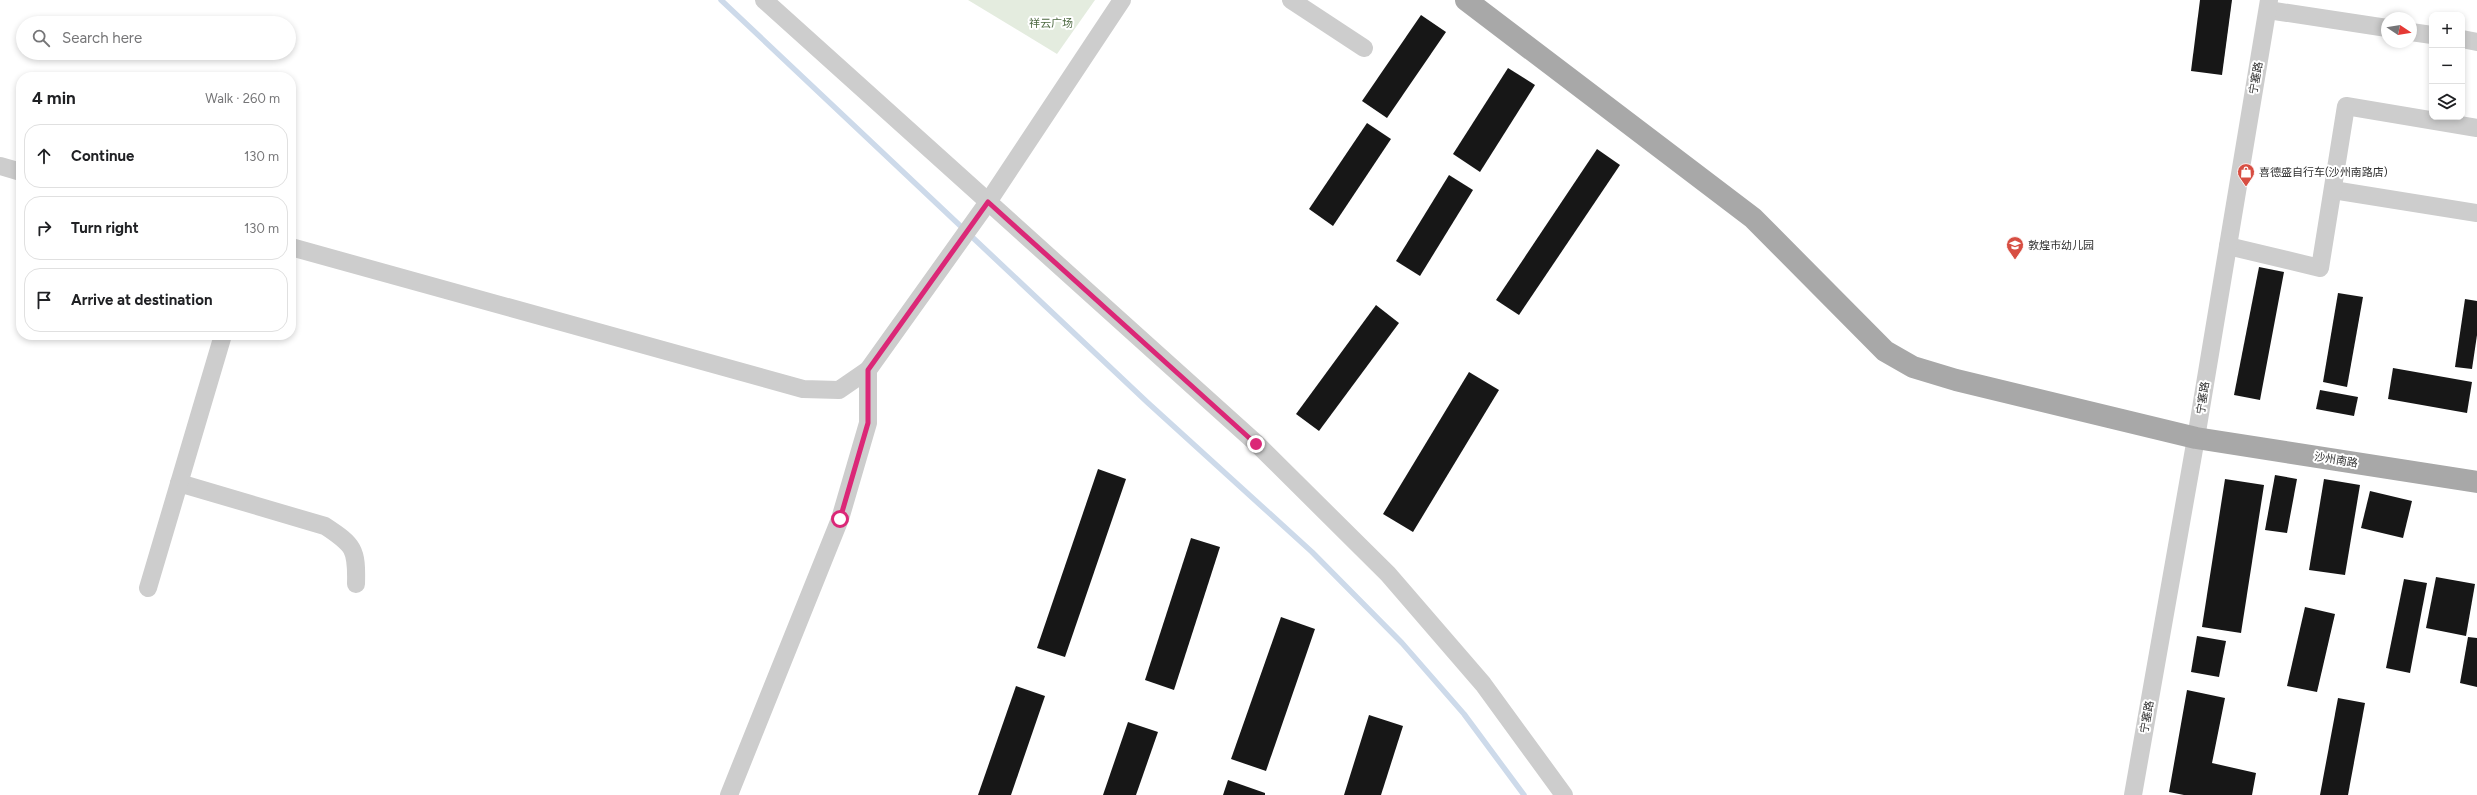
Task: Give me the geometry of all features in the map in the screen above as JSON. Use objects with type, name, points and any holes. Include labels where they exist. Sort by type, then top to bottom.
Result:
[{"type":"main road","name":"沙州南路","points":[[1466,0],[1754,218],[1884,351],[1913,367],[1956,380],[2196,438],[2477,482]]},
{"type":"street","points":[[764,0],[1256,444],[1388,574],[1483,684],[1564,795]]},
{"type":"street","points":[[296,248],[803,389],[839,390],[868,370],[988,202],[1122,0]]},
{"type":"street","points":[[1292,0],[1364,48]]},
{"type":"street","points":[[2269,5],[2381,27]]},
{"type":"street","name":"宁塞路","points":[[2133,795],[2196,438],[2269,5]]},
{"type":"street","points":[[2417,33],[2429,35]]},
{"type":"street","points":[[2465,40],[2477,42]]},
{"type":"street","points":[[2228,246],[2320,268],[2346,106],[2477,128]]},
{"type":"street","points":[[0,166],[16,171]]},
{"type":"street","points":[[2333,190],[2477,213]]},
{"type":"street","points":[[148,588],[222,340]]},
{"type":"street","points":[[729,795],[840,519],[868,423],[868,370]]},
{"type":"street","points":[[179,484],[325,526],[346,539],[357,559],[356,584]]},
{"type":"green space","name":"祥云广场","points":[[968,0],[1095,0],[1057,54]]},
{"type":"building","points":[[2200,0],[2232,0],[2222,75],[2191,71]]},
{"type":"building","points":[[1421,15],[1446,32],[1387,118],[1362,101]]},
{"type":"building","points":[[1508,68],[1535,85],[1480,172],[1453,154]]},
{"type":"building","points":[[1367,123],[1391,139],[1333,226],[1309,209]]},
{"type":"building","points":[[1597,149],[1620,165],[1519,315],[1496,300]]},
{"type":"building","points":[[1449,175],[1473,190],[1420,276],[1396,261]]},
{"type":"building","points":[[2259,267],[2284,272],[2260,400],[2234,395]]},
{"type":"building","points":[[2338,293],[2363,297],[2347,387],[2323,382]]},
{"type":"building","points":[[2465,299],[2477,301],[2477,335],[2472,369],[2455,367]]},
{"type":"building","points":[[1376,305],[1399,323],[1319,431],[1296,414]]},
{"type":"building","points":[[2393,368],[2472,382],[2467,413],[2388,399]]},
{"type":"building","points":[[1469,372],[1499,390],[1413,532],[1383,514]]},
{"type":"building","points":[[2320,390],[2358,397],[2354,416],[2316,409]]},
{"type":"building","points":[[1098,469],[1126,479],[1065,657],[1037,648]]},
{"type":"building","points":[[2275,475],[2297,479],[2287,533],[2265,530]]},
{"type":"building","points":[[2225,479],[2264,485],[2241,633],[2202,627]]},
{"type":"building","points":[[2324,479],[2360,485],[2345,575],[2309,570]]},
{"type":"building","points":[[2370,491],[2412,501],[2403,538],[2361,528]]},
{"type":"building","points":[[1191,538],[1220,547],[1174,690],[1145,680]]},
{"type":"building","points":[[2436,577],[2475,584],[2466,636],[2426,628]]},
{"type":"building","points":[[2404,579],[2427,583],[2410,673],[2386,668]]},
{"type":"building","points":[[2305,607],[2335,614],[2317,692],[2287,686]]},
{"type":"building","points":[[1281,617],[1315,629],[1266,771],[1231,759]]},
{"type":"building","points":[[2197,636],[2226,641],[2219,677],[2191,672]]},
{"type":"building","points":[[2468,637],[2477,638],[2477,687],[2460,683]]},
{"type":"building","points":[[1016,686],[1045,696],[1011,795],[978,795]]},
{"type":"building","points":[[2187,690],[2225,698],[2212,763],[2256,773],[2252,795],[2184,795],[2169,792]]},
{"type":"building","points":[[2338,698],[2365,703],[2348,795],[2320,795]]},
{"type":"building","points":[[1369,715],[1403,726],[1381,795],[1344,795]]},
{"type":"building","points":[[1128,722],[1158,732],[1136,795],[1103,795]]},
{"type":"building","points":[[1228,780],[1265,793],[1265,795],[1223,795]]},
{"type":"waterway","points":[[721,0],[1147,402],[1312,552],[1402,643],[1464,714],[1524,795]]},
{"type":"place","name":"喜德盛自行车(沙州南路店)","points":[[2246,187]]},
{"type":"place","name":"敦煌市幼儿园","points":[[2015,260]]},
{"type":"route","points":[[840,519],[868,423],[868,370],[988,202],[1256,444]]}]
